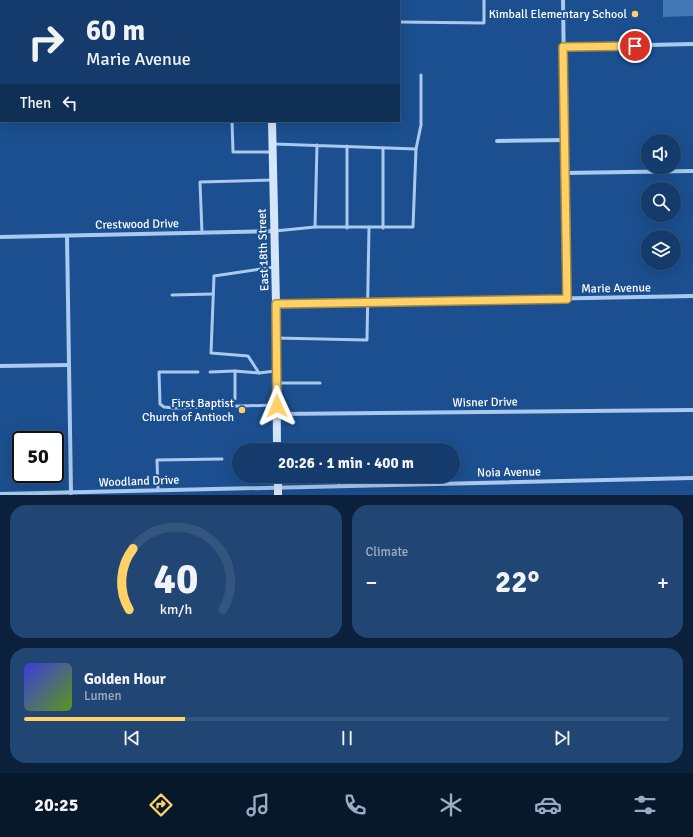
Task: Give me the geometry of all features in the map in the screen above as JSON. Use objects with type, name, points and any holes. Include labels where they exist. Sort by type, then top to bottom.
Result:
[{"type":"main road","name":"East 18th Street","points":[[272,122],[277,443]]},
{"type":"street","points":[[563,0],[567,299]]},
{"type":"street","points":[[563,47],[693,44]]},
{"type":"street","points":[[497,141],[565,140]]},
{"type":"street","points":[[565,172],[693,171]]},
{"type":"street","name":"Crestwood Drive","points":[[0,237],[274,231]]},
{"type":"street","points":[[67,236],[71,493]]},
{"type":"street","name":"Marie Avenue","points":[[276,304],[693,296]]},
{"type":"street","points":[[0,366],[69,365]]},
{"type":"street","name":"Wisner Drive","points":[[277,414],[693,410]]},
{"type":"street","name":"Noia Avenue","points":[[278,491],[340,486],[693,478]]},
{"type":"street","name":"Woodland Drive","points":[[0,494],[199,489],[278,491]]},
{"type":"lane","points":[[400,22],[484,23],[484,0]]},
{"type":"lane","points":[[274,231],[315,227],[413,228],[416,149],[421,125],[420,75]]},
{"type":"lane","points":[[232,122],[233,152],[272,148],[317,146],[416,149]]},
{"type":"lane","points":[[315,227],[317,146]]},
{"type":"lane","points":[[347,146],[347,228]]},
{"type":"lane","points":[[383,148],[383,228]]},
{"type":"lane","points":[[202,233],[200,182],[273,180]]},
{"type":"lane","points":[[276,338],[366,340],[369,227]]},
{"type":"lane","points":[[259,373],[248,356],[211,353],[214,276],[275,267]]},
{"type":"lane","points":[[172,295],[213,294]]},
{"type":"lane","points":[[210,372],[259,373],[277,370]]},
{"type":"lane","points":[[198,372],[160,372],[160,404],[164,407],[170,408],[277,406]]},
{"type":"lane","points":[[235,372],[235,400]]},
{"type":"lane","points":[[277,384],[320,383]]},
{"type":"lane","points":[[158,490],[157,460],[222,460]]},
{"type":"lane","points":[[199,489],[200,495]]},
{"type":"building","points":[[663,0],[693,0],[693,16],[663,17]]},
{"type":"place","name":"Kimball Elementary School","points":[[635,14]]},
{"type":"place","name":"First Baptist Church of Antioch","points":[[242,410]]},
{"type":"route","points":[[277,406],[276,304],[567,299],[563,47],[635,46]]}]
